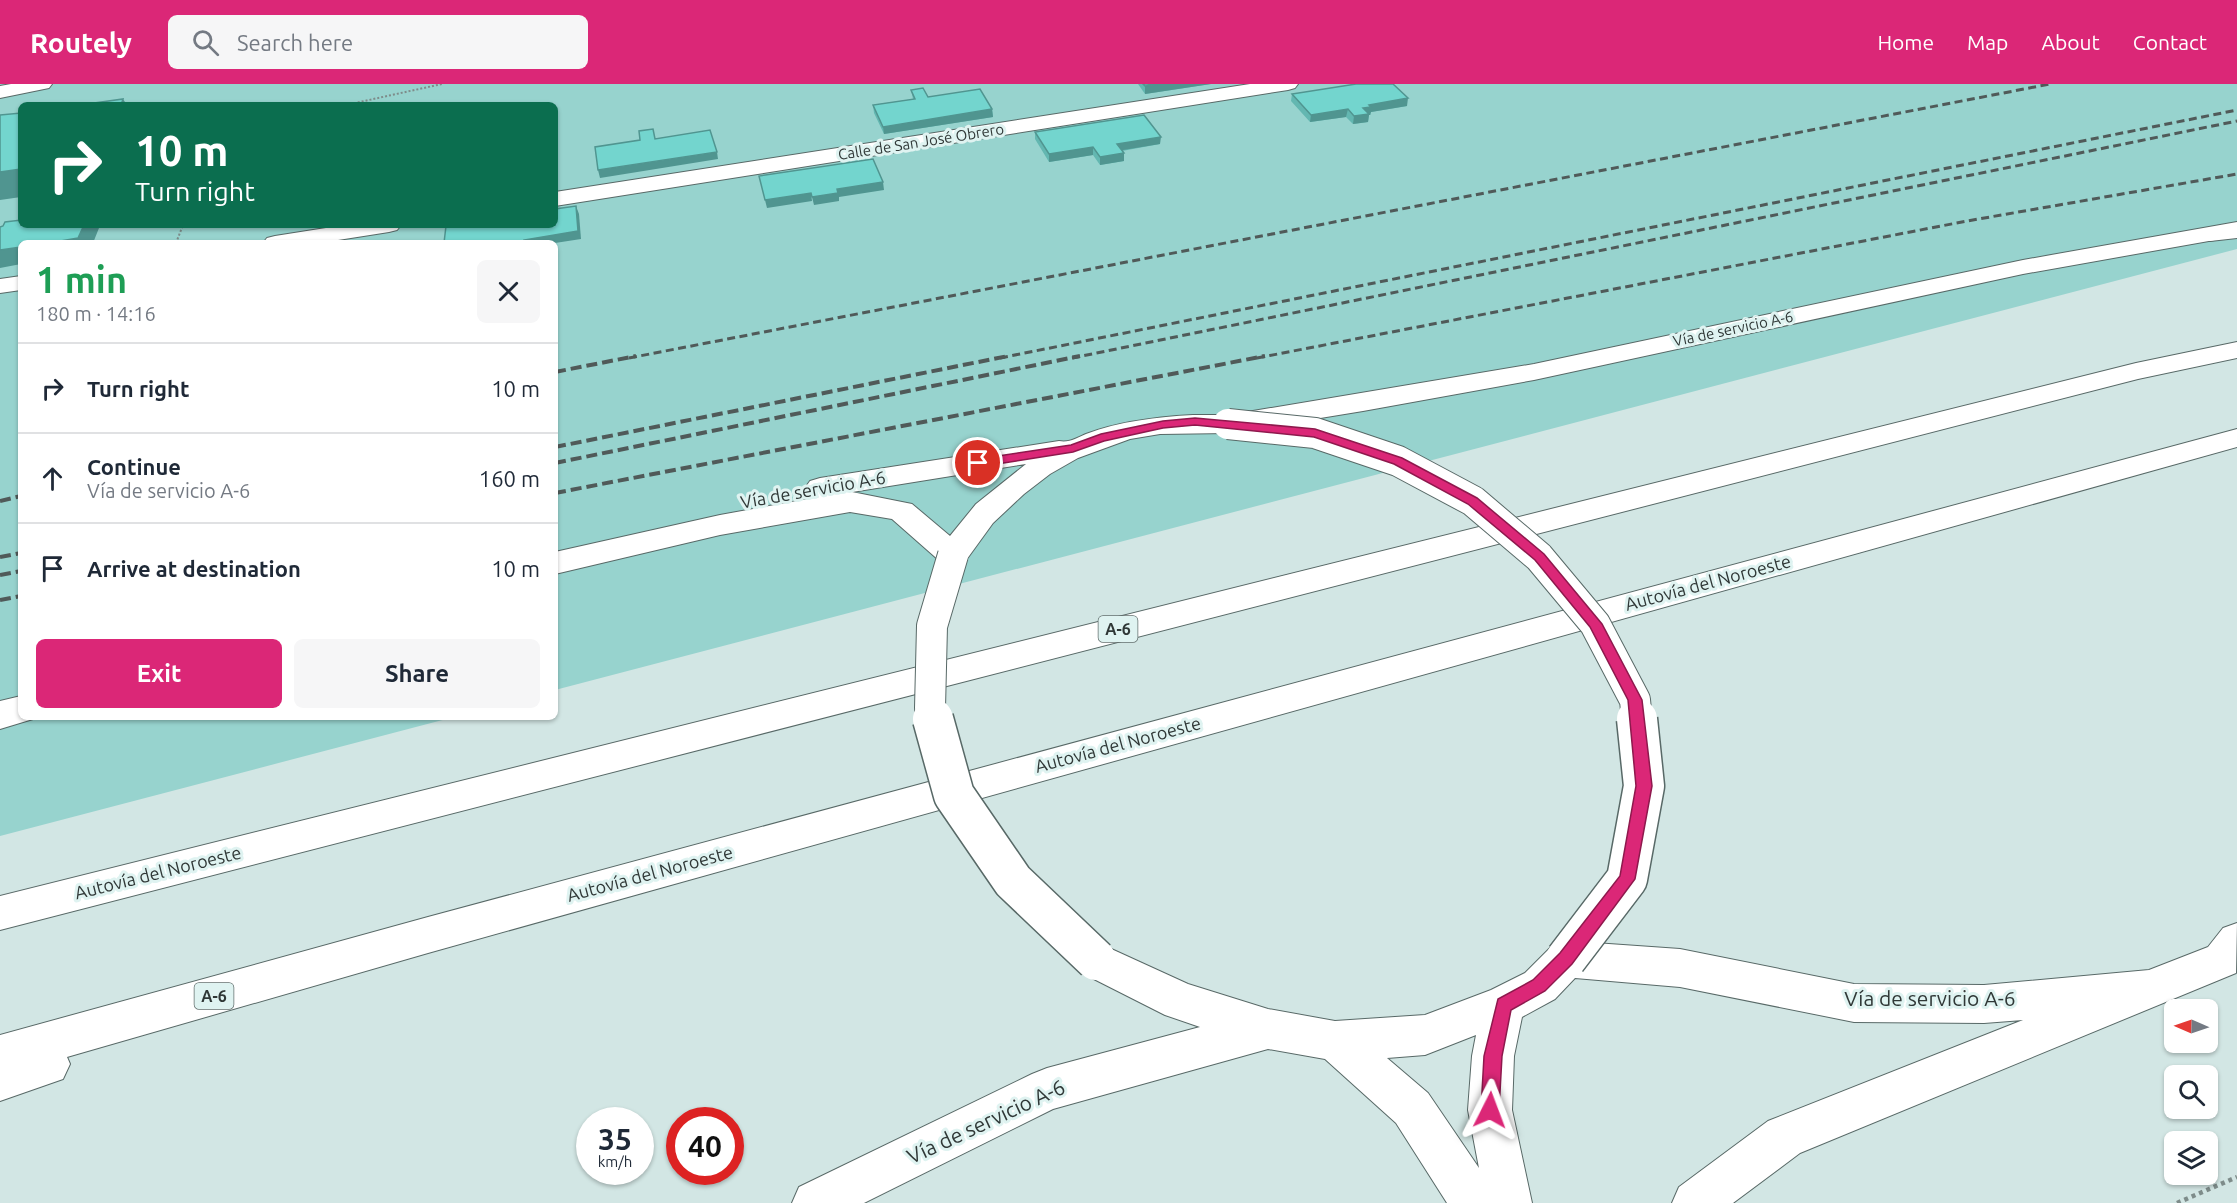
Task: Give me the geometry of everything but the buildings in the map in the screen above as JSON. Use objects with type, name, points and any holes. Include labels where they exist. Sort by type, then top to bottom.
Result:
[{"type":"main road","points":[[0,92],[42,84]]},
{"type":"main road","name":"Calle de San José Obrero","points":[[558,199],[1288,84]]},
{"type":"main road","points":[[294,240],[370,228]]},
{"type":"main road","name":"Vía de servicio A-6","points":[[1228,424],[1363,403],[1534,372],[2023,267],[2237,230]]},
{"type":"main road","points":[[0,286],[18,283]]},
{"type":"main road","name":"Autovía del Noroeste","points":[[0,914],[2113,377],[2237,350]]},
{"type":"main road","points":[[1195,422],[1228,424],[1315,433],[1408,466],[1473,501],[1531,550],[1595,624],[1635,700],[1644,786],[1627,879],[1566,958],[1539,986],[1504,1005],[1425,1035],[1335,1041],[1268,1029],[1180,1001],[1096,960],[1013,880],[954,795],[930,708],[932,626],[953,555],[985,512],[1026,477],[1073,448],[1101,438],[1163,425],[1195,422]]},
{"type":"main road","name":"Autovía del Noroeste","points":[[0,1056],[428,935],[2237,438]]},
{"type":"main road","name":"Vía de servicio A-6","points":[[558,541],[789,493],[1073,448]]},
{"type":"main road","name":"Vía de servicio A-6","points":[[558,562],[720,525],[850,502],[901,511],[953,555]]},
{"type":"main road","points":[[0,696],[18,691]]},
{"type":"main road","points":[[0,715],[18,710]]},
{"type":"main road","points":[[0,1080],[428,935]]},
{"type":"main road","name":"Vía de servicio A-6","points":[[1695,1203],[1784,1137],[2222,960],[2237,941]]},
{"type":"main road","name":"Vía de servicio A-6","points":[[1566,958],[1680,968],[1854,1003],[1984,1004],[2152,989]]},
{"type":"main road","points":[[1504,1005],[1493,1056],[1490,1110],[1509,1203]]},
{"type":"main road","name":"Vía de servicio A-6","points":[[814,1203],[1047,1089],[1268,1029]]},
{"type":"main road","points":[[1335,1041],[1413,1108],[1468,1192],[1470,1203]]},
{"type":"path","points":[[359,102],[442,84]]},
{"type":"path","points":[[2177,1203],[2237,1178]]},
{"type":"shaded area","points":[[0,84],[2237,84],[2237,249],[558,689],[558,240],[18,240],[18,720],[443,720],[0,836]]},
{"type":"railway","points":[[629,358],[2050,84]]},
{"type":"railway","points":[[1000,358],[2237,110]]},
{"type":"railway","points":[[1072,358],[2237,121]]},
{"type":"railway","points":[[1257,358],[1967,221],[2237,174]]},
{"type":"railway","points":[[558,371],[636,356]]},
{"type":"railway","points":[[558,446],[1008,356]]},
{"type":"railway","points":[[558,462],[1080,356]]},
{"type":"railway","points":[[558,492],[1265,356]]},
{"type":"railway","points":[[0,501],[18,497]]},
{"type":"railway","points":[[0,557],[18,554]]},
{"type":"railway","points":[[0,575],[18,572]]},
{"type":"railway","points":[[0,600],[18,597]]},
{"type":"route","points":[[978,463],[1073,448],[1132,430],[1195,422],[1315,433],[1398,461],[1473,501],[1539,557],[1595,624],[1635,700],[1644,786],[1627,879],[1566,958],[1539,986],[1504,1005],[1493,1056],[1490,1110]]}]
